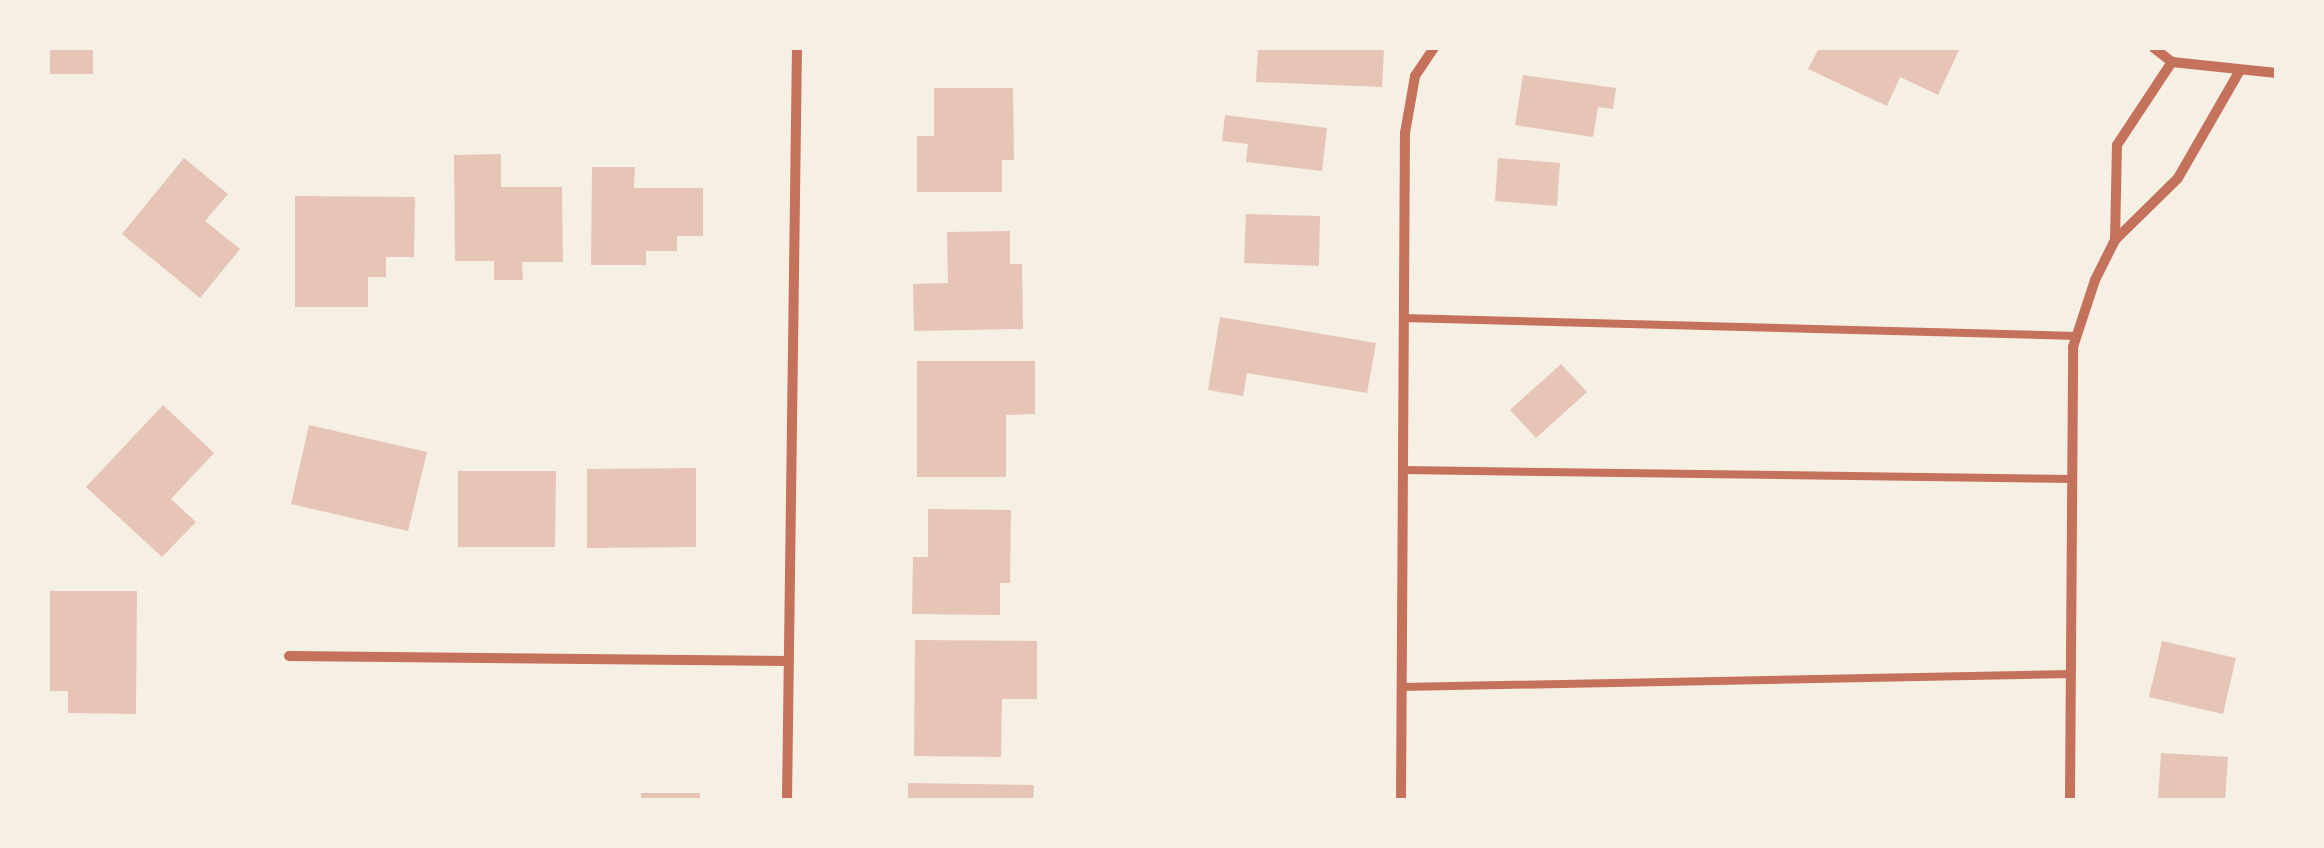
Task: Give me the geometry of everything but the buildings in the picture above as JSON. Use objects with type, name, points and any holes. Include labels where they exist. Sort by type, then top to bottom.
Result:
[{"type":"street","points":[[787,800],[797,48]]},
{"type":"street","points":[[1401,800],[1404,134],[1415,76],[1434,48]]},
{"type":"street","points":[[2154,48],[2172,62],[2276,73]]},
{"type":"street","points":[[2115,240],[2116,144],[2172,62]]},
{"type":"street","points":[[2070,800],[2077,336],[2095,280],[2115,240],[2178,178],[2239,72]]},
{"type":"street","points":[[289,656],[789,661]]},
{"type":"lane","points":[[1403,318],[2077,336]]},
{"type":"lane","points":[[1402,470],[2073,480]]},
{"type":"lane","points":[[1402,687],[2071,674]]}]
